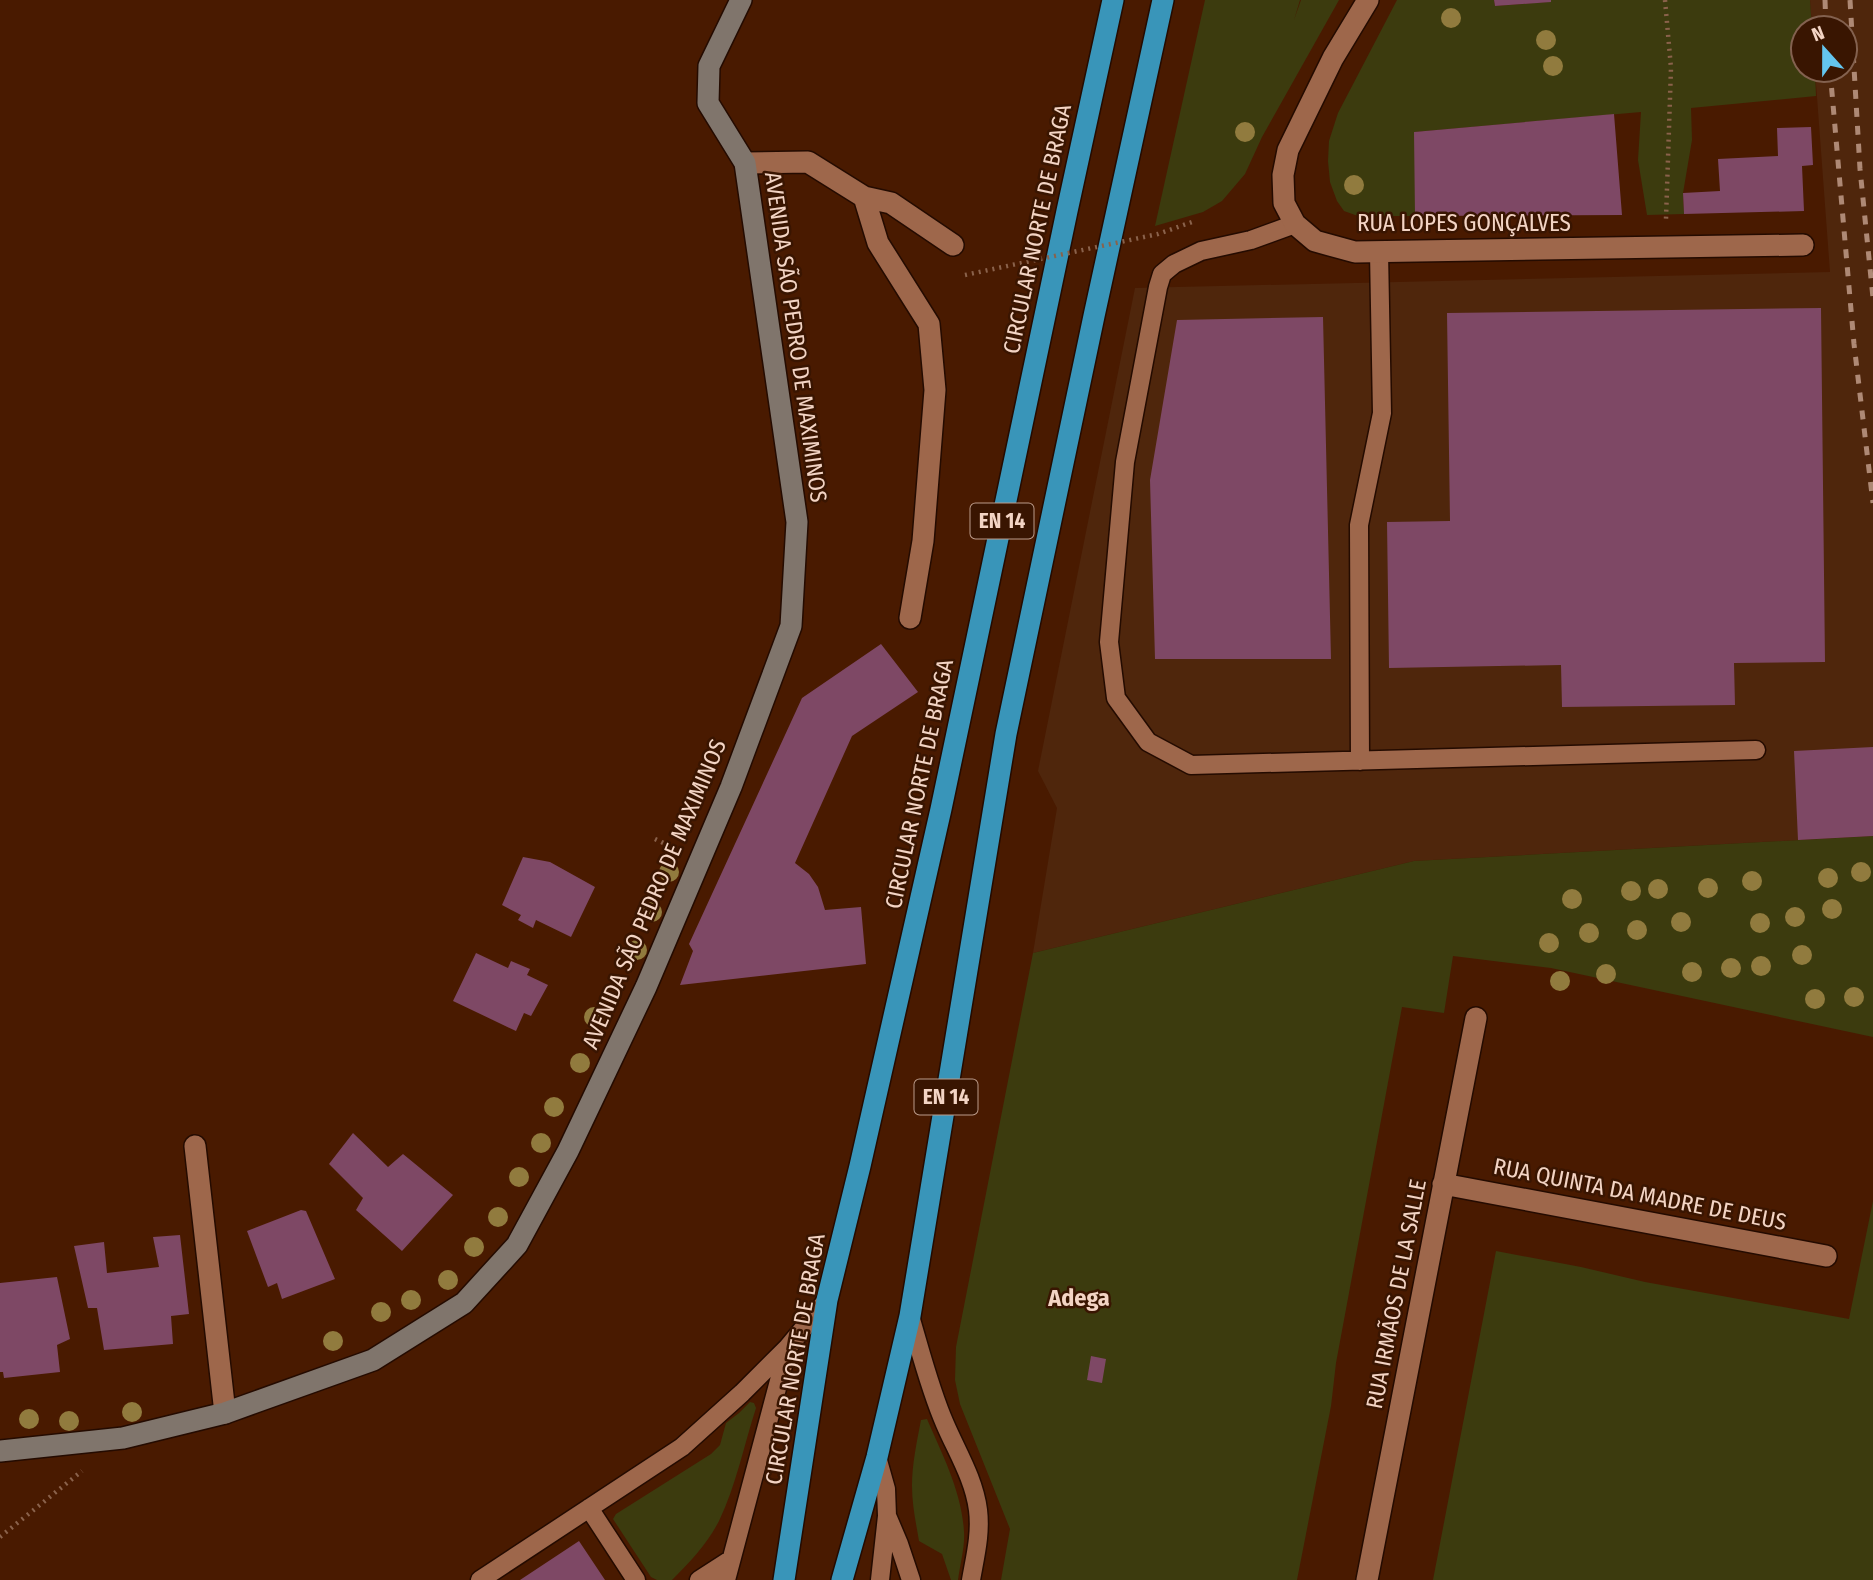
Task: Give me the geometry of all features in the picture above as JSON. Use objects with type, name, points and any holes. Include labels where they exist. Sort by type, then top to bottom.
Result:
[{"type":"highway","name":"CIRCULAR NORTE DE BRAGA","points":[[784,1580],[827,1300],[930,861],[1113,0]]},
{"type":"highway","name":"EN 14","points":[[842,1580],[877,1457],[910,1316],[1006,734],[1163,0]]},
{"type":"street","name":"AVENIDA SÃO PEDRO DE MAXIMINOS","points":[[0,1451],[123,1438],[225,1413],[373,1360],[464,1303],[517,1245],[568,1151],[646,987],[731,787],[791,626],[796,522],[745,163],[708,103],[709,66],[741,0]]},
{"type":"street","points":[[1295,224],[1284,203],[1283,175],[1288,150],[1333,58],[1368,0]]},
{"type":"street","points":[[745,163],[807,162],[864,197],[891,203],[953,245]]},
{"type":"street","points":[[864,197],[878,243],[929,324],[935,390],[923,541],[910,618]]},
{"type":"street","name":"RUA LOPES GONÇALVES","points":[[1295,224],[1315,241],[1355,252],[1803,245]]},
{"type":"street","name":"RUA IRMÃOS DE LA SALLE","points":[[1367,1580],[1476,1018]]},
{"type":"street","points":[[195,1146],[225,1413]]},
{"type":"street","name":"RUA QUINTA DA MADRE DE DEUS","points":[[1444,1184],[1826,1256]]},
{"type":"lane","points":[[1295,224],[1251,240],[1201,251],[1174,264],[1162,274],[1158,287],[1125,462],[1109,642],[1116,698],[1148,741],[1191,765],[1756,750]]},
{"type":"lane","points":[[1360,761],[1359,525],[1382,413],[1378,252]]},
{"type":"lane","points":[[480,1580],[682,1447],[788,1347],[827,1300]]},
{"type":"lane","points":[[910,1316],[928,1379],[967,1470],[978,1509],[978,1535],[971,1580]]},
{"type":"lane","points":[[726,1580],[788,1347]]},
{"type":"lane","points":[[877,1457],[886,1489],[887,1516],[880,1580]]},
{"type":"lane","points":[[589,1508],[636,1580]]},
{"type":"lane","points":[[887,1516],[911,1580]]},
{"type":"lane","points":[[699,1580],[730,1560]]},
{"type":"path","points":[[1665,0],[1671,68],[1667,246]]},
{"type":"path","points":[[965,275],[1158,234],[1195,222]]},
{"type":"path","points":[[0,1537],[82,1471]]},
{"type":"shaded area","points":[[1205,0],[1300,0],[1294,20],[1301,0],[1339,0],[1262,137],[1245,174],[1222,201],[1203,212],[1155,226]]},
{"type":"shaded area","points":[[1397,0],[1494,0],[1495,6],[1548,0],[1810,0],[1811,14],[1789,14],[1789,84],[1816,84],[1816,96],[1691,108],[1692,140],[1683,193],[1684,214],[1647,215],[1638,160],[1641,112],[1415,132],[1415,216],[1358,216],[1344,211],[1330,182],[1329,141],[1338,113]]},
{"type":"shaded area","points":[[1810,0],[1873,0],[1873,836],[1414,861],[1033,953],[1057,808],[1038,771],[1135,288],[1830,272],[1816,84],[1859,84],[1859,14],[1811,14]]},
{"type":"shaded area","points":[[1873,836],[1873,1037],[1551,968],[1453,956],[1444,1013],[1402,1007],[1297,1580],[1001,1580],[1010,1529],[960,1404],[955,1380],[956,1347],[1033,953],[1414,861]]},
{"type":"shaded area","points":[[1873,1201],[1873,1580],[1433,1580],[1496,1251],[1645,1282],[1849,1319]]},
{"type":"shaded area","points":[[750,1402],[754,1403],[756,1408],[719,1521],[698,1552],[672,1580],[657,1580],[651,1577],[613,1519],[616,1514],[711,1454],[720,1445],[726,1423]]},
{"type":"shaded area","points":[[927,1419],[950,1474],[962,1517],[964,1544],[958,1580],[951,1580],[942,1554],[919,1541],[912,1478],[921,1420]]},
{"type":"building","points":[[1494,0],[1551,0],[1551,2],[1495,6]]},
{"type":"building","points":[[1614,114],[1622,215],[1415,216],[1414,132]]},
{"type":"building","points":[[1811,127],[1813,165],[1802,166],[1804,211],[1684,214],[1683,193],[1720,191],[1718,159],[1778,156],[1777,128]]},
{"type":"building","points":[[1821,308],[1825,662],[1734,663],[1735,705],[1562,707],[1561,665],[1389,668],[1387,522],[1450,521],[1447,313]]},
{"type":"building","points":[[1323,317],[1331,659],[1155,659],[1150,480],[1177,320]]},
{"type":"building","points":[[881,644],[918,692],[852,736],[795,863],[809,874],[818,887],[825,910],[861,907],[866,964],[680,985],[693,951],[689,944],[802,698]]},
{"type":"building","points":[[1873,747],[1873,836],[1798,840],[1794,751]]},
{"type":"building","points":[[523,857],[550,862],[595,887],[571,937],[536,920],[533,928],[518,920],[521,915],[502,905]]},
{"type":"building","points":[[476,953],[508,968],[511,961],[530,969],[527,975],[548,985],[531,1016],[524,1013],[516,1031],[453,1001]]},
{"type":"building","points":[[353,1133],[388,1167],[403,1154],[453,1195],[402,1251],[356,1210],[363,1198],[329,1164]]},
{"type":"building","points":[[301,1210],[306,1211],[335,1279],[282,1299],[277,1283],[268,1287],[247,1231]]},
{"type":"building","points":[[180,1235],[189,1314],[171,1316],[173,1344],[104,1350],[97,1308],[88,1308],[74,1246],[104,1242],[107,1273],[159,1267],[153,1237]]},
{"type":"building","points":[[57,1277],[70,1339],[57,1345],[60,1372],[4,1378],[3,1372],[0,1372],[0,1283]]},
{"type":"building","points":[[1091,1356],[1106,1359],[1102,1383],[1087,1380]]},
{"type":"building","points":[[579,1541],[605,1580],[520,1580]]},
{"type":"railway","points":[[1825,0],[1826,14]]},
{"type":"railway","points":[[1850,0],[1860,169],[1873,298]]},
{"type":"railway","points":[[1831,84],[1854,344],[1873,503]]},
{"type":"district","name":"Adega","points":[[1079,1298]]}]
